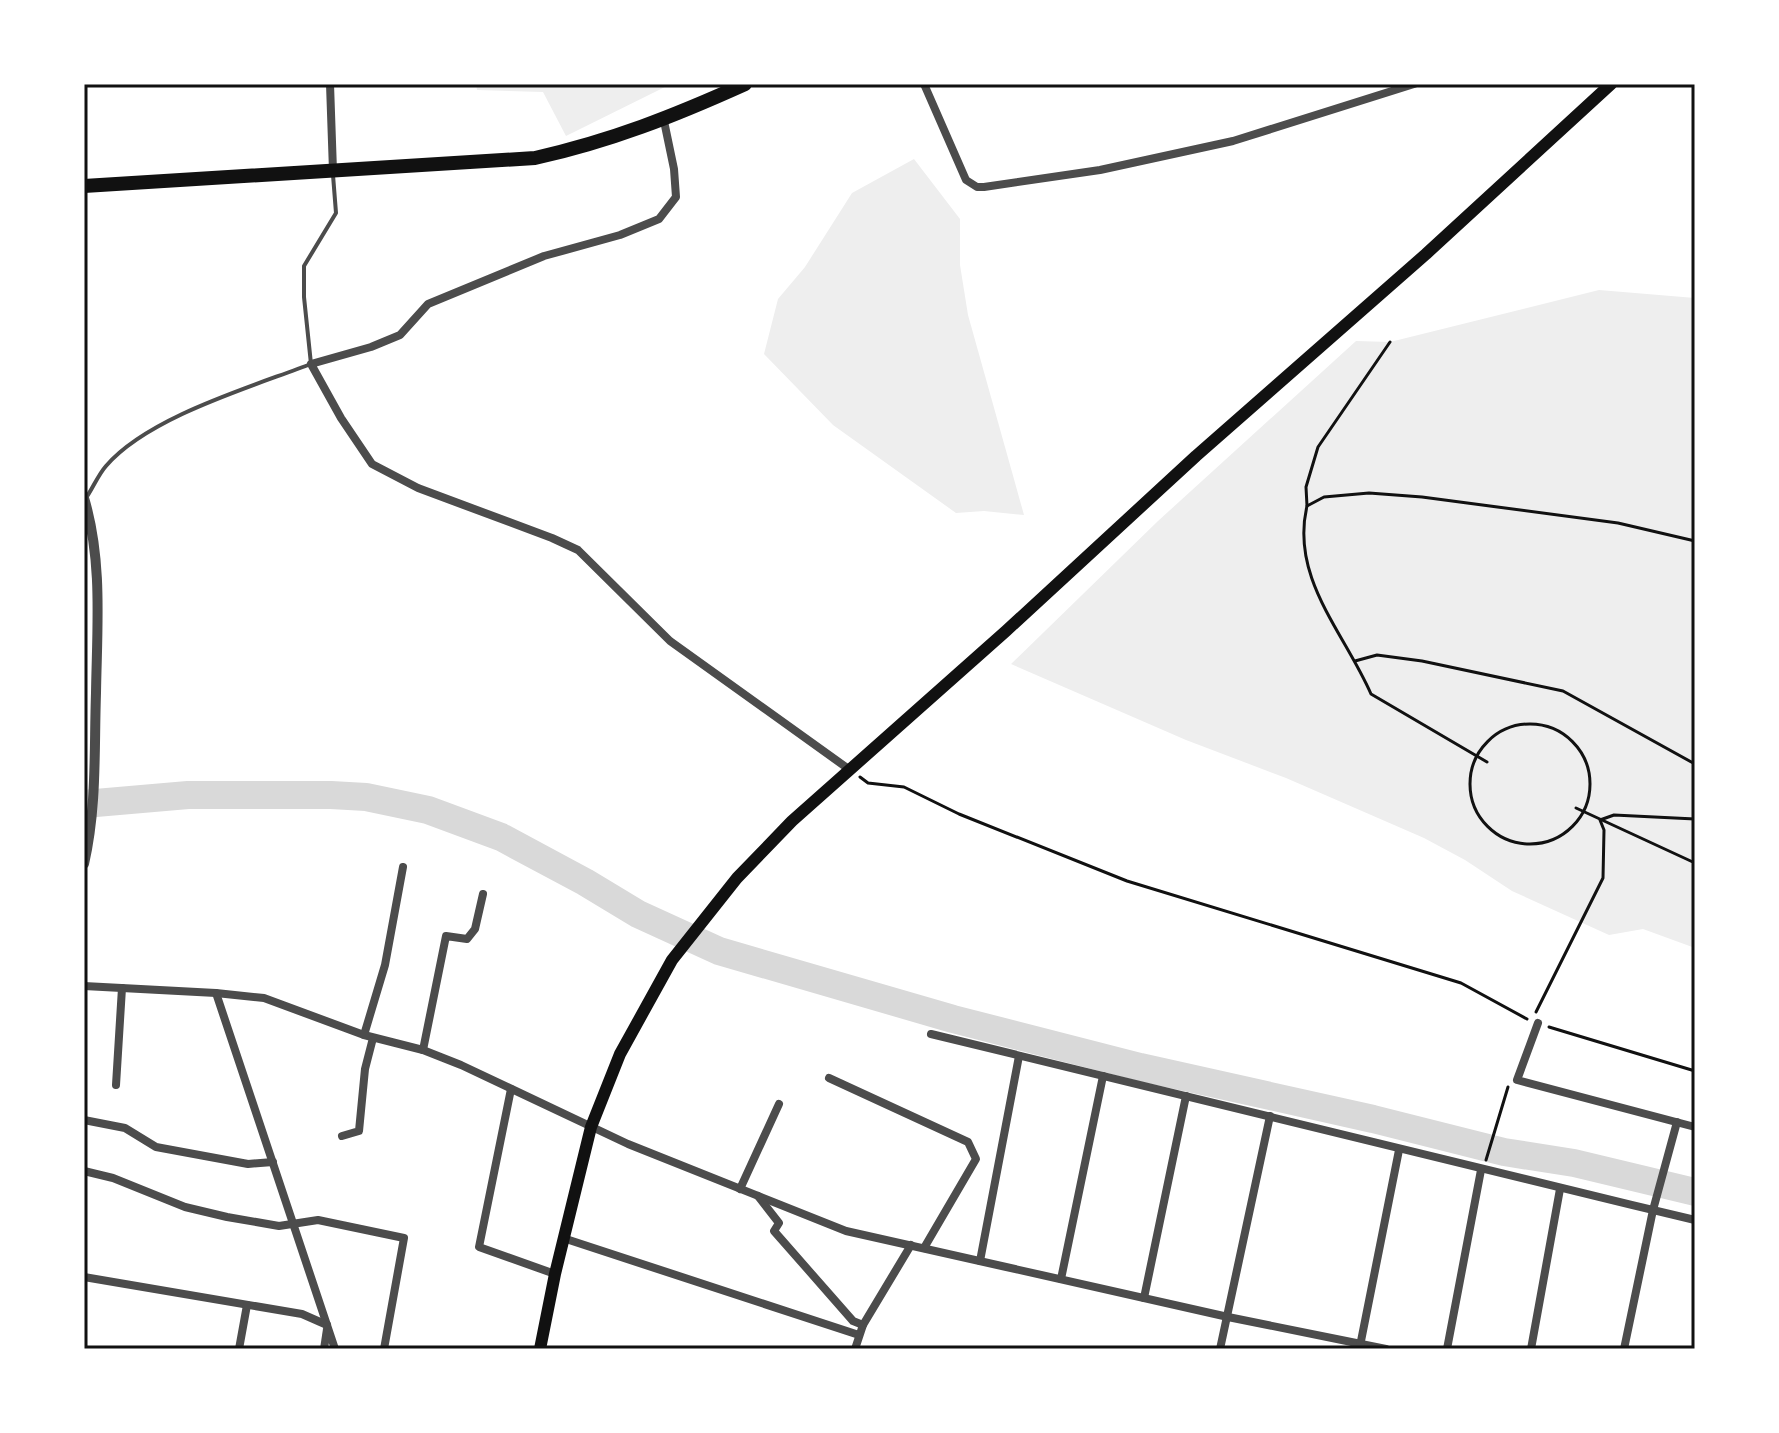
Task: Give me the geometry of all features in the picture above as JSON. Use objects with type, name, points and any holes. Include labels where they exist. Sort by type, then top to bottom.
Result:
[{"type":"main road","points":[[84,186],[535,158],[589,146],[664,121],[745,84]]},
{"type":"main road","points":[[540,1349],[563,1238],[591,1127],[620,1054],[672,960],[737,878],[792,821],[1611,84]]},
{"type":"street","points":[[330,84],[333,172]]},
{"type":"street","points":[[924,84],[966,180],[977,187],[1100,170],[1233,141],[1414,84]]},
{"type":"street","points":[[664,121],[676,197],[659,219],[620,235],[544,256],[463,289],[428,304],[400,335],[371,347],[311,364],[341,418],[372,464],[418,488],[578,550],[670,641],[850,770]]},
{"type":"street","points":[[84,499],[88,535],[98,577],[94,810],[84,864]]},
{"type":"street","points":[[342,1136],[359,1131],[369,1036],[403,867]]},
{"type":"street","points":[[423,1050],[446,936],[467,939],[475,929],[483,894]]},
{"type":"street","points":[[84,986],[264,998],[369,1036],[423,1050],[591,1127],[846,1231],[1360,1346],[1386,1349]]},
{"type":"street","points":[[116,1085],[122,988]]},
{"type":"street","points":[[216,993],[335,1349]]},
{"type":"street","points":[[1538,1023],[1517,1080],[1695,1127]]},
{"type":"street","points":[[931,1034],[1695,1220]]},
{"type":"street","points":[[980,1261],[1019,1056]]},
{"type":"street","points":[[1061,1279],[1103,1076]]},
{"type":"street","points":[[829,1078],[968,1142],[976,1159],[924,1248]]},
{"type":"street","points":[[511,1089],[479,1247],[555,1274]]},
{"type":"street","points":[[1144,1298],[1186,1096]]},
{"type":"street","points":[[740,1189],[779,1104]]},
{"type":"street","points":[[1220,1349],[1270,1116]]},
{"type":"street","points":[[84,1120],[125,1128],[156,1147],[248,1164],[273,1162]]},
{"type":"street","points":[[1624,1349],[1653,1210],[1677,1122]]},
{"type":"street","points":[[1360,1346],[1399,1150]]},
{"type":"street","points":[[1447,1349],[1483,1168]]},
{"type":"street","points":[[84,1171],[113,1178],[185,1207],[279,1226],[318,1220],[404,1238],[384,1349]]},
{"type":"street","points":[[1531,1349],[1560,1189]]},
{"type":"street","points":[[757,1196],[779,1223],[774,1231],[853,1321],[863,1325]]},
{"type":"street","points":[[563,1238],[859,1335]]},
{"type":"street","points":[[855,1349],[863,1325],[911,1245]]},
{"type":"street","points":[[84,1277],[302,1314],[327,1325]]},
{"type":"street","points":[[239,1349],[247,1305]]},
{"type":"street","points":[[324,1349],[327,1325]]},
{"type":"lane","points":[[84,499],[105,467],[156,428],[234,390],[311,364],[304,266],[336,213],[333,172]]},
{"type":"path","points":[[1390,342],[1318,447],[1306,487],[1307,506],[1302,528],[1305,558],[1321,602],[1371,694],[1487,762]]},
{"type":"path","points":[[1307,506],[1324,497],[1369,493],[1422,497],[1618,523],[1695,541]]},
{"type":"path","points":[[1355,661],[1377,655],[1422,661],[1563,691],[1695,764]]},
{"type":"path","points":[[1528,723],[1558,730],[1582,752],[1588,766],[1590,798],[1584,812],[1564,834],[1546,843],[1526,844],[1498,835],[1483,822],[1473,804],[1470,775],[1476,756],[1485,743],[1512,726],[1528,723]]},
{"type":"path","points":[[850,770],[868,783],[904,787],[959,814],[1127,881],[1461,983],[1532,1021],[1599,890],[1605,865],[1604,830],[1600,820]]},
{"type":"path","points":[[1576,808],[1695,863]]},
{"type":"path","points":[[1600,820],[1614,815],[1695,819]]},
{"type":"path","points":[[1538,1023],[1695,1071]]},
{"type":"path","points":[[1483,1168],[1494,1126]]},
{"type":"shaded area","points":[[476,84],[671,84],[566,136],[543,92],[477,90]]},
{"type":"shaded area","points":[[914,159],[960,219],[960,265],[968,315],[1024,515],[984,511],[956,513],[833,425],[764,354],[778,299],[805,267],[852,193]]},
{"type":"shaded area","points":[[1599,290],[1695,298],[1695,948],[1643,929],[1609,935],[1512,891],[1424,838],[1011,664],[1158,521],[1356,341],[1390,342]]},
{"type":"waterway","points":[[84,804],[188,795],[331,795],[366,797],[428,810],[501,837],[638,914],[719,951],[953,1019],[1140,1067],[1504,1152],[1574,1163],[1695,1192]]}]
